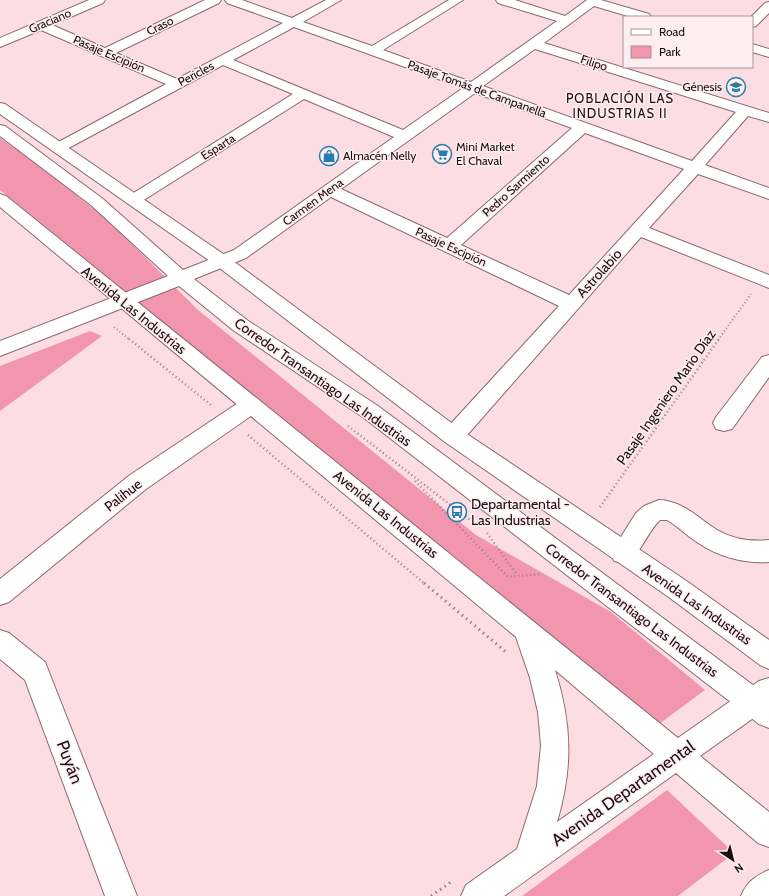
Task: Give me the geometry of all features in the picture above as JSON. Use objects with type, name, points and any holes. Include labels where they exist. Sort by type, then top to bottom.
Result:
[{"type":"street","points":[[72,0],[86,6]]},
{"type":"street","name":"Graciano","points":[[0,43],[99,0]]},
{"type":"street","name":"Craso","points":[[105,53],[215,0]]},
{"type":"street","name":"Pasaje Tomás de Campanella","points":[[231,0],[769,194]]},
{"type":"street","name":"Pericles","points":[[58,148],[335,0]]},
{"type":"street","points":[[373,51],[457,0]]},
{"type":"street","points":[[502,0],[567,20]]},
{"type":"street","points":[[758,0],[769,3]]},
{"type":"street","points":[[594,1],[642,16]]},
{"type":"street","name":"Carmen Mena","points":[[0,349],[124,302],[223,262],[249,248],[594,1]]},
{"type":"street","points":[[753,22],[769,6]]},
{"type":"street","name":"Pasaje Escipión","points":[[41,25],[177,84]]},
{"type":"street","name":"Filipo","points":[[534,44],[769,118]]},
{"type":"street","points":[[753,48],[769,53]]},
{"type":"street","points":[[222,60],[406,136]]},
{"type":"street","name":"Esparta","points":[[132,200],[303,94]]},
{"type":"street","name":"Avenida Las Industrias","points":[[0,107],[223,262],[453,436],[679,590],[769,656]]},
{"type":"street","name":"Astrolabio","points":[[453,436],[745,111]]},
{"type":"street","name":"Corredor Transantiago Las Industrias","points":[[0,120],[114,205],[187,276]]},
{"type":"street","name":"Pedro Sarmiento","points":[[449,246],[582,127]]},
{"type":"street","name":"Corredor Transantiago Las Industrias","points":[[0,128],[117,218],[265,343],[372,412],[765,700]]},
{"type":"street","name":"Pasaje Escipión","points":[[330,190],[572,304]]},
{"type":"street","name":"Avenida Las Industrias","points":[[0,199],[524,628],[769,832]]},
{"type":"street","points":[[638,230],[765,280]]},
{"type":"street","points":[[724,423],[769,362]]},
{"type":"street","name":"Palihue","points":[[0,594],[138,482],[252,405]]},
{"type":"street","points":[[623,552],[651,514],[665,510],[678,516],[723,544],[752,551],[769,551]]},
{"type":"street","points":[[524,628],[544,679],[551,706],[555,761],[549,794],[529,859]]},
{"type":"street","name":"Puyán","points":[[0,642],[36,671],[121,896]]},
{"type":"street","name":"Avenida Departamental","points":[[467,887],[529,859],[677,756],[765,700]]},
{"type":"street","points":[[757,896],[769,886]]},
{"type":"path","name":"Pasaje Ingeniero Mario Díaz","points":[[586,528],[765,280]]},
{"type":"path","points":[[114,326],[230,420],[508,654]]},
{"type":"path","points":[[480,528],[409,475],[508,577]]},
{"type":"path","points":[[486,532],[517,575]]},
{"type":"path","points":[[431,896],[467,887]]},
{"type":"green space","points":[[0,138],[44,169],[111,223],[198,310],[476,535],[611,612],[705,690],[659,724],[0,190]]},
{"type":"green space","points":[[90,331],[102,336],[0,411],[0,366]]},
{"type":"green space","points":[[667,790],[734,853],[678,896],[522,896]]},
{"type":"place","name":"Génesis","points":[[736,87]]},
{"type":"place","name":"Mini Market El Chaval","points":[[442,154]]},
{"type":"place","name":"Almacén Nelly","points":[[329,156]]},
{"type":"place","name":"Departamental - Las Industrias","points":[[457,512]]},
{"type":"district","name":"POBLACIÓN LAS INDUSTRIAS II","points":[[620,106]]}]
